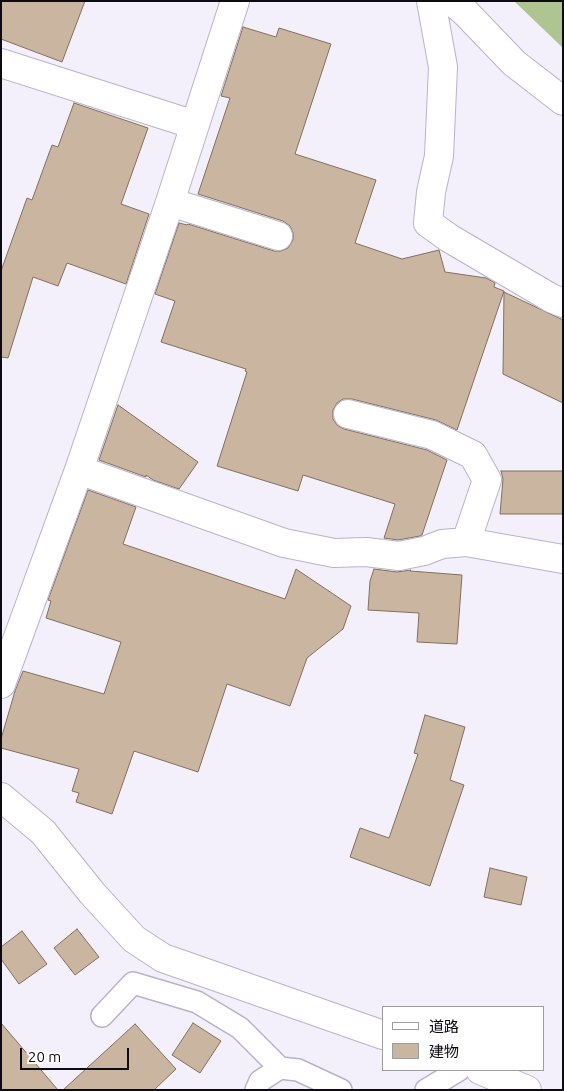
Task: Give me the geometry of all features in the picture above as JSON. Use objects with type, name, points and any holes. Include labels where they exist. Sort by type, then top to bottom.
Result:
[{"type":"street","points":[[1,684],[79,470],[170,202],[235,1]]},
{"type":"street","points":[[431,1],[444,67],[439,156],[431,192],[428,223],[449,238],[563,303]]},
{"type":"street","points":[[452,1],[514,63],[563,101]]},
{"type":"street","points":[[1,63],[195,125]]},
{"type":"street","points":[[170,202],[278,236]]},
{"type":"street","points":[[348,414],[432,435],[473,455],[487,480],[466,542]]},
{"type":"street","points":[[79,470],[284,543],[334,553],[366,552],[399,556],[424,551],[442,544],[466,542],[563,559]]},
{"type":"street","points":[[1,798],[43,832],[92,893],[134,939],[163,958],[382,1035]]},
{"type":"street","points":[[482,1071],[527,1090]]},
{"type":"lane","points":[[102,1016],[133,984],[198,1002],[240,1028],[280,1068],[298,1070],[341,1090]]},
{"type":"lane","points":[[256,1090],[260,1081],[280,1068]]},
{"type":"lane","points":[[426,1090],[457,1071]]},
{"type":"green space","points":[[514,1],[563,1],[563,48]]},
{"type":"building","points":[[1,1],[85,1],[62,62],[1,39]]},
{"type":"building","points":[[243,27],[276,37],[279,28],[331,44],[295,154],[376,180],[355,243],[402,259],[439,250],[445,272],[486,278],[495,283],[494,287],[504,291],[457,430],[436,420],[352,399],[343,399],[337,403],[333,410],[333,419],[337,425],[344,429],[427,450],[447,460],[422,535],[420,536],[398,540],[384,538],[395,504],[303,475],[298,491],[217,466],[247,372],[245,371],[246,369],[161,342],[175,301],[155,294],[179,223],[188,224],[274,251],[288,248],[293,240],[290,226],[283,221],[198,194],[230,98],[221,96]]},
{"type":"building","points":[[74,103],[148,128],[121,204],[149,214],[126,284],[67,263],[58,286],[33,277],[8,358],[1,357],[1,271],[27,198],[32,200],[52,145],[58,147]]},
{"type":"building","points":[[504,292],[563,320],[563,403],[503,374]]},
{"type":"building","points":[[118,405],[198,462],[179,489],[153,480],[146,475],[146,477],[99,460]]},
{"type":"building","points":[[501,471],[563,471],[563,514],[500,514],[503,479]]},
{"type":"building","points":[[88,490],[136,507],[123,544],[285,599],[296,569],[351,606],[343,629],[307,658],[290,706],[227,684],[198,772],[134,751],[112,814],[76,802],[79,793],[72,791],[79,769],[1,748],[1,739],[23,671],[104,694],[121,642],[46,618],[51,601],[48,600]]},
{"type":"building","points":[[374,569],[397,572],[411,570],[462,575],[457,644],[417,642],[419,613],[368,610],[370,581]]},
{"type":"building","points":[[425,715],[465,727],[450,780],[464,785],[430,886],[350,857],[360,828],[389,838],[418,754],[414,753]]},
{"type":"building","points":[[490,868],[527,877],[521,905],[484,897]]},
{"type":"building","points":[[77,929],[99,957],[75,975],[54,948]]},
{"type":"building","points":[[22,931],[47,964],[19,984],[1,959],[1,947]]},
{"type":"building","points":[[1,1023],[58,1090],[1,1090]]},
{"type":"building","points":[[193,1023],[221,1041],[200,1073],[172,1055]]},
{"type":"building","points":[[135,1024],[176,1069],[154,1090],[63,1090]]}]
